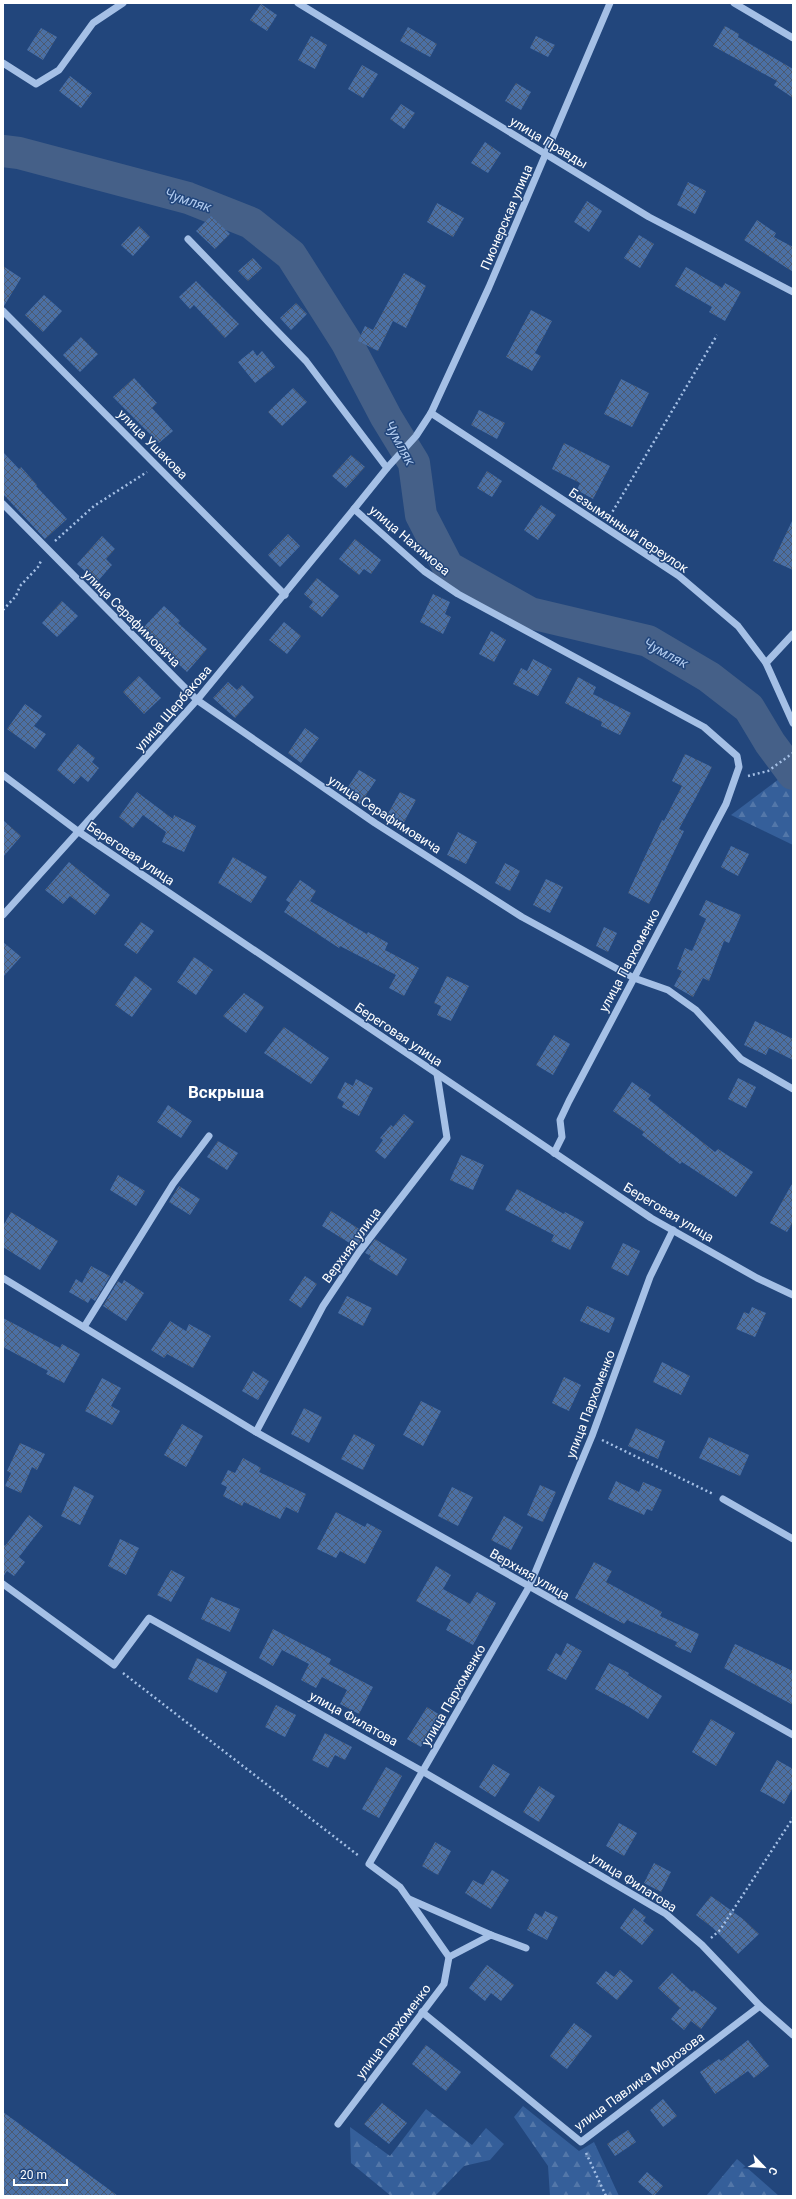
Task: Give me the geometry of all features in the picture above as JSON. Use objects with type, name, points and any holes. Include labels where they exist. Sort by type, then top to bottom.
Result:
[{"type":"street","points":[[3,63],[36,84],[59,70],[93,23],[123,3]]},
{"type":"street","name":"улица Правды","points":[[298,3],[650,217],[793,292]]},
{"type":"street","name":"Пионерская улица","points":[[400,454],[416,436],[430,413],[489,288],[610,3]]},
{"type":"street","points":[[734,3],[793,38]]},
{"type":"street","points":[[188,239],[306,361],[387,468]]},
{"type":"street","name":"улица Ушакова","points":[[3,311],[285,595]]},
{"type":"street","name":"Безымянный переулок","points":[[430,413],[603,526],[691,586],[738,626],[766,663],[793,723]]},
{"type":"street","name":"улица Нахимова","points":[[400,454],[354,509],[424,571],[458,594],[704,727],[737,756],[739,767],[734,779]]},
{"type":"street","name":"улица Серафимовича","points":[[3,504],[197,700],[375,823],[522,917],[634,978],[668,990],[696,1010],[741,1059],[793,1089]]},
{"type":"street","name":"улица Щербакова","points":[[3,915],[197,700],[285,595],[354,509]]},
{"type":"street","points":[[766,663],[793,634]]},
{"type":"street","name":"Береговая улица","points":[[3,775],[79,832],[554,1153],[673,1230],[757,1278],[793,1295]]},
{"type":"street","name":"улица Пархоменко","points":[[554,1153],[562,1137],[560,1120],[726,804],[734,779]]},
{"type":"street","name":"Верхняя улица","points":[[256,1432],[323,1306],[359,1252],[446,1138],[437,1074]]},
{"type":"street","points":[[84,1327],[173,1184],[209,1136]]},
{"type":"street","name":"улица Пархоменко","points":[[369,1864],[529,1587],[592,1436],[650,1277],[673,1230]]},
{"type":"street","name":"Верхняя улица","points":[[3,1278],[256,1432],[793,1735]]},
{"type":"street","points":[[723,1499],[793,1539]]},
{"type":"street","points":[[3,1584],[114,1665]]},
{"type":"street","name":"улица Филатова","points":[[114,1665],[149,1618],[422,1771],[666,1914],[702,1945],[760,2006],[793,2035]]},
{"type":"street","points":[[369,1864],[400,1886],[449,1957],[491,1935]]},
{"type":"street","points":[[409,1899],[491,1935],[526,1948]]},
{"type":"street","name":"улица Пархоменко","points":[[338,2124],[444,1984],[449,1957]]},
{"type":"street","name":"улица Павлика Морозова","points":[[422,2012],[581,2142],[760,2006]]},
{"type":"path","points":[[603,526],[717,335]]},
{"type":"path","points":[[3,610],[16,596],[20,586],[38,567],[47,548],[94,506],[158,466]]},
{"type":"path","points":[[768,771],[793,753]]},
{"type":"path","points":[[592,1436],[723,1499]]},
{"type":"path","points":[[114,1665],[369,1864]]},
{"type":"path","points":[[702,1945],[720,1930],[793,1818]]},
{"type":"path","points":[[581,2142],[606,2196]]},
{"type":"green space","points":[[783,776],[793,784],[793,845],[731,815]]},
{"type":"green space","points":[[523,2106],[579,2151],[594,2142],[619,2196],[550,2196],[548,2166],[514,2117]]},
{"type":"green space","points":[[426,2109],[472,2145],[486,2128],[504,2144],[490,2160],[464,2166],[435,2196],[391,2196],[351,2163],[350,2127],[390,2156]]},
{"type":"green space","points":[[737,2159],[779,2196],[706,2196]]},
{"type":"building","points":[[261,4],[277,15],[267,31],[250,20]]},
{"type":"building","points":[[725,26],[739,34],[738,37],[793,69],[793,98],[774,85],[777,81],[713,46]]},
{"type":"building","points":[[408,27],[437,44],[430,57],[400,41]]},
{"type":"building","points":[[41,28],[57,37],[43,60],[27,50]]},
{"type":"building","points":[[311,36],[327,45],[315,69],[298,60]]},
{"type":"building","points":[[536,36],[555,45],[548,57],[530,48]]},
{"type":"building","points":[[362,65],[378,74],[363,98],[348,89]]},
{"type":"building","points":[[70,76],[92,93],[81,108],[59,91]]},
{"type":"building","points":[[516,83],[531,92],[521,110],[505,101]]},
{"type":"building","points":[[401,104],[415,113],[404,129],[390,119]]},
{"type":"building","points":[[485,142],[501,153],[488,173],[471,163]]},
{"type":"building","points":[[688,182],[706,191],[695,214],[677,205]]},
{"type":"building","points":[[587,201],[602,211],[589,232],[574,222]]},
{"type":"building","points":[[437,203],[464,218],[453,237],[427,222]]},
{"type":"building","points":[[211,216],[230,234],[215,249],[196,231]]},
{"type":"building","points":[[757,220],[776,233],[774,237],[793,247],[793,272],[744,240]]},
{"type":"building","points":[[139,226],[150,237],[133,256],[121,245]]},
{"type":"building","points":[[639,235],[654,244],[640,268],[624,258]]},
{"type":"building","points":[[253,258],[262,268],[248,281],[238,271]]},
{"type":"building","points":[[3,266],[21,278],[4,306],[3,306]]},
{"type":"building","points":[[686,267],[722,288],[725,283],[741,292],[725,321],[709,312],[712,307],[675,286]]},
{"type":"building","points":[[404,273],[426,286],[406,328],[393,321],[378,351],[358,341],[365,326],[373,330]]},
{"type":"building","points":[[196,281],[239,324],[225,338],[194,305],[190,309],[179,297]]},
{"type":"building","points":[[44,295],[62,311],[43,332],[25,315]]},
{"type":"building","points":[[296,303],[307,314],[291,330],[280,318]]},
{"type":"building","points":[[531,310],[552,321],[535,353],[541,356],[532,371],[506,357]]},
{"type":"building","points":[[81,337],[98,354],[80,372],[63,355]]},
{"type":"building","points":[[253,350],[257,356],[262,351],[275,367],[255,383],[238,362]]},
{"type":"building","points":[[134,378],[157,403],[152,408],[173,431],[159,443],[113,397]]},
{"type":"building","points":[[621,379],[649,393],[632,427],[604,414]]},
{"type":"building","points":[[293,388],[307,402],[282,426],[268,412]]},
{"type":"building","points":[[479,410],[505,423],[497,439],[471,425]]},
{"type":"building","points":[[564,443],[610,466],[593,499],[577,490],[580,483],[552,469]]},
{"type":"building","points":[[3,452],[19,469],[21,467],[37,485],[36,486],[67,519],[45,539],[3,494]]},
{"type":"building","points":[[351,455],[365,467],[346,488],[332,476]]},
{"type":"building","points":[[487,471],[502,481],[492,497],[477,488]]},
{"type":"building","points":[[541,505],[556,515],[538,540],[524,530]]},
{"type":"building","points":[[793,519],[793,570],[773,561]]},
{"type":"building","points":[[288,534],[300,546],[280,567],[268,555]]},
{"type":"building","points":[[102,536],[115,549],[106,559],[112,565],[97,582],[77,564]]},
{"type":"building","points":[[355,539],[381,560],[371,574],[364,569],[359,575],[339,559]]},
{"type":"building","points":[[317,578],[339,596],[322,617],[309,607],[313,602],[304,594]]},
{"type":"building","points":[[433,594],[450,602],[445,614],[451,617],[443,634],[420,622]]},
{"type":"building","points":[[62,601],[78,616],[57,637],[42,623]]},
{"type":"building","points":[[164,606],[180,621],[178,623],[207,649],[187,672],[141,630]]},
{"type":"building","points":[[284,622],[301,636],[287,654],[269,640]]},
{"type":"building","points":[[491,631],[506,640],[494,662],[479,654]]},
{"type":"building","points":[[533,659],[552,669],[538,696],[513,684],[521,668],[527,671]]},
{"type":"building","points":[[139,676],[161,698],[144,714],[123,692]]},
{"type":"building","points":[[578,677],[596,687],[593,694],[631,713],[620,735],[601,726],[602,722],[565,703]]},
{"type":"building","points":[[228,682],[237,690],[242,685],[254,697],[235,718],[213,698]]},
{"type":"building","points":[[25,704],[42,716],[34,726],[46,734],[35,749],[7,729]]},
{"type":"building","points":[[305,728],[319,738],[301,763],[288,753]]},
{"type":"building","points":[[78,744],[95,758],[92,762],[99,768],[88,782],[81,776],[74,784],[57,770]]},
{"type":"building","points":[[685,754],[712,767],[679,829],[684,831],[649,904],[628,893],[662,820],[664,821],[682,786],[672,781]]},
{"type":"building","points":[[359,770],[376,780],[360,804],[344,793]]},
{"type":"building","points":[[137,792],[173,819],[174,815],[196,826],[184,852],[162,842],[166,832],[143,815],[133,828],[119,817]]},
{"type":"building","points":[[400,792],[416,800],[401,828],[385,819]]},
{"type":"building","points":[[3,820],[21,836],[3,857]]},
{"type":"building","points":[[458,832],[477,842],[466,864],[447,855]]},
{"type":"building","points":[[731,846],[749,854],[738,876],[721,867]]},
{"type":"building","points":[[233,857],[267,877],[251,903],[218,883]]},
{"type":"building","points":[[69,862],[110,895],[95,915],[70,896],[63,904],[45,890]]},
{"type":"building","points":[[505,863],[520,871],[510,891],[495,883]]},
{"type":"building","points":[[546,879],[563,887],[550,913],[533,905]]},
{"type":"building","points":[[300,880],[316,891],[310,901],[367,934],[368,932],[388,943],[385,950],[419,968],[404,996],[389,988],[396,975],[340,946],[339,948],[284,912],[290,903],[286,900]]},
{"type":"building","points":[[706,900],[741,915],[729,943],[724,941],[709,981],[703,978],[693,997],[674,986],[682,971],[677,969],[685,948],[692,951],[706,919],[699,915]]},
{"type":"building","points":[[141,922],[154,931],[137,954],[124,945]]},
{"type":"building","points":[[604,927],[617,933],[608,952],[596,946]]},
{"type":"building","points":[[3,942],[21,957],[3,977]]},
{"type":"building","points":[[194,957],[213,970],[196,995],[177,982]]},
{"type":"building","points":[[135,976],[152,989],[132,1017],[115,1005]]},
{"type":"building","points":[[447,976],[469,986],[451,1021],[437,1015],[441,1006],[434,1003]]},
{"type":"building","points":[[244,993],[264,1007],[246,1033],[223,1016]]},
{"type":"building","points":[[755,1021],[793,1039],[793,1060],[769,1048],[766,1055],[744,1045]]},
{"type":"building","points":[[284,1027],[329,1058],[311,1084],[264,1053]]},
{"type":"building","points":[[554,1035],[570,1044],[553,1075],[536,1065]]},
{"type":"building","points":[[738,1078],[756,1087],[746,1108],[728,1099]]},
{"type":"building","points":[[356,1079],[373,1088],[359,1116],[342,1107],[344,1102],[337,1098],[345,1082],[353,1086]]},
{"type":"building","points":[[632,1082],[651,1095],[648,1099],[715,1152],[718,1149],[753,1172],[736,1197],[682,1162],[680,1164],[642,1135],[644,1132],[613,1111]]},
{"type":"building","points":[[168,1105],[192,1121],[181,1138],[157,1122]]},
{"type":"building","points":[[404,1114],[414,1122],[385,1159],[375,1151],[383,1140],[380,1138],[391,1125],[393,1127]]},
{"type":"building","points":[[218,1141],[238,1153],[227,1170],[207,1157]]},
{"type":"building","points":[[461,1155],[484,1165],[473,1190],[450,1180]]},
{"type":"building","points":[[118,1175],[145,1191],[136,1206],[110,1190]]},
{"type":"building","points":[[793,1182],[793,1222],[787,1232],[770,1223]]},
{"type":"building","points":[[179,1186],[200,1199],[190,1215],[169,1202]]},
{"type":"building","points":[[517,1189],[564,1214],[565,1212],[584,1222],[570,1250],[551,1241],[554,1235],[505,1210]]},
{"type":"building","points":[[331,1211],[367,1234],[356,1247],[322,1226]]},
{"type":"building","points":[[11,1212],[58,1241],[40,1270],[3,1247],[3,1226]]},
{"type":"building","points":[[375,1239],[407,1259],[397,1276],[369,1259],[371,1256],[365,1253]]},
{"type":"building","points":[[623,1243],[640,1251],[628,1276],[611,1268]]},
{"type":"building","points":[[91,1266],[110,1276],[95,1301],[91,1298],[88,1303],[69,1292],[76,1279],[82,1283]]},
{"type":"building","points":[[305,1276],[317,1284],[301,1308],[289,1300]]},
{"type":"building","points":[[124,1280],[144,1293],[126,1321],[103,1306],[118,1281],[122,1284]]},
{"type":"building","points":[[347,1296],[372,1308],[363,1326],[338,1313]]},
{"type":"building","points":[[587,1306],[615,1318],[609,1333],[580,1321]]},
{"type":"building","points":[[752,1307],[766,1313],[755,1337],[736,1329],[744,1312],[749,1314]]},
{"type":"building","points":[[3,1318],[60,1348],[62,1344],[80,1354],[64,1383],[46,1374],[48,1371],[3,1347]]},
{"type":"building","points":[[170,1321],[186,1331],[189,1324],[211,1336],[193,1368],[167,1354],[164,1358],[151,1350]]},
{"type":"building","points":[[662,1362],[690,1376],[681,1395],[653,1382]]},
{"type":"building","points":[[253,1371],[269,1381],[258,1400],[242,1391]]},
{"type":"building","points":[[564,1377],[581,1385],[569,1411],[552,1403]]},
{"type":"building","points":[[102,1378],[121,1388],[111,1406],[120,1411],[112,1425],[85,1411]]},
{"type":"building","points":[[421,1401],[441,1411],[423,1446],[403,1435]]},
{"type":"building","points":[[304,1408],[322,1417],[309,1443],[291,1434]]},
{"type":"building","points":[[182,1424],[203,1436],[186,1467],[164,1455]]},
{"type":"building","points":[[636,1428],[665,1441],[658,1459],[628,1446]]},
{"type":"building","points":[[354,1434],[375,1445],[363,1470],[341,1459]]},
{"type":"building","points":[[709,1437],[749,1455],[740,1476],[699,1458]]},
{"type":"building","points":[[20,1443],[45,1454],[37,1470],[32,1467],[21,1493],[5,1486],[11,1473],[7,1471]]},
{"type":"building","points":[[243,1458],[261,1468],[259,1472],[306,1494],[298,1513],[286,1507],[280,1519],[244,1502],[242,1506],[223,1496],[227,1487],[221,1484],[228,1470],[235,1473]]},
{"type":"building","points":[[616,1481],[639,1492],[643,1482],[662,1490],[652,1511],[647,1509],[644,1515],[608,1499]]},
{"type":"building","points":[[540,1485],[556,1492],[543,1522],[527,1515]]},
{"type":"building","points":[[74,1486],[94,1496],[80,1525],[61,1516]]},
{"type":"building","points":[[452,1487],[473,1497],[458,1526],[438,1516]]},
{"type":"building","points":[[336,1512],[365,1527],[367,1523],[382,1531],[365,1564],[340,1551],[336,1558],[317,1549]]},
{"type":"building","points":[[29,1515],[43,1526],[19,1557],[25,1562],[14,1576],[7,1571],[3,1577],[3,1544],[5,1546]]},
{"type":"building","points":[[504,1516],[523,1527],[511,1550],[491,1540]]},
{"type":"building","points":[[120,1539],[139,1548],[126,1575],[108,1566]]},
{"type":"building","points":[[594,1562],[612,1571],[606,1582],[662,1612],[660,1616],[699,1634],[691,1653],[675,1646],[677,1642],[627,1620],[624,1624],[575,1598]]},
{"type":"building","points":[[436,1566],[451,1575],[443,1589],[470,1604],[477,1592],[496,1603],[473,1645],[446,1630],[451,1620],[416,1601]]},
{"type":"building","points":[[171,1570],[185,1577],[171,1602],[157,1595]]},
{"type":"building","points":[[211,1597],[240,1609],[230,1632],[201,1619]]},
{"type":"building","points":[[273,1629],[331,1659],[329,1664],[373,1687],[359,1714],[340,1704],[347,1690],[322,1677],[316,1688],[301,1680],[309,1664],[282,1650],[273,1666],[259,1658]]},
{"type":"building","points":[[567,1643],[582,1651],[566,1680],[547,1670],[556,1653],[561,1656]]},
{"type":"building","points":[[735,1644],[793,1671],[793,1705],[724,1668]]},
{"type":"building","points":[[197,1658],[227,1672],[217,1693],[188,1679]]},
{"type":"building","points":[[609,1663],[629,1673],[628,1675],[662,1696],[648,1719],[595,1689]]},
{"type":"building","points":[[276,1705],[296,1715],[285,1737],[265,1727]]},
{"type":"building","points":[[427,1707],[440,1715],[421,1747],[407,1739]]},
{"type":"building","points":[[711,1719],[735,1733],[716,1766],[692,1752]]},
{"type":"building","points":[[325,1733],[352,1747],[345,1760],[335,1755],[328,1768],[312,1760]]},
{"type":"building","points":[[777,1760],[793,1769],[793,1787],[784,1804],[760,1791]]},
{"type":"building","points":[[493,1764],[510,1774],[495,1797],[479,1787]]},
{"type":"building","points":[[386,1767],[402,1776],[379,1818],[362,1809]]},
{"type":"building","points":[[539,1786],[555,1796],[539,1822],[523,1812]]},
{"type":"building","points":[[619,1823],[637,1833],[624,1856],[606,1846]]},
{"type":"building","points":[[435,1842],[451,1851],[438,1875],[422,1866]]},
{"type":"building","points":[[654,1863],[671,1872],[661,1892],[644,1883]]},
{"type":"building","points":[[492,1870],[509,1880],[491,1909],[465,1893],[473,1880],[483,1885]]},
{"type":"building","points":[[711,1896],[743,1919],[759,1934],[738,1954],[713,1928],[696,1915]]},
{"type":"building","points":[[634,1908],[646,1917],[643,1921],[654,1930],[642,1945],[620,1928]]},
{"type":"building","points":[[545,1911],[558,1917],[547,1940],[527,1930],[535,1913],[542,1917]]},
{"type":"building","points":[[487,1965],[514,1985],[501,2001],[491,1993],[485,2001],[469,1988]]},
{"type":"building","points":[[620,1970],[633,1981],[617,2000],[596,1983],[606,1971],[614,1977]]},
{"type":"building","points":[[672,1973],[692,1992],[694,1990],[717,2008],[701,2029],[691,2021],[684,2030],[671,2019],[680,2008],[658,1988]]},
{"type":"building","points":[[574,2023],[592,2036],[567,2069],[550,2056]]},
{"type":"building","points":[[748,2040],[769,2066],[754,2078],[748,2071],[715,2094],[700,2072],[719,2059],[721,2061]]},
{"type":"building","points":[[426,2045],[461,2072],[446,2091],[412,2064]]},
{"type":"building","points":[[663,2099],[677,2116],[663,2127],[650,2110]]},
{"type":"building","points":[[382,2103],[407,2123],[389,2144],[364,2124]]},
{"type":"building","points":[[3,2112],[118,2196],[3,2196]]},
{"type":"building","points":[[628,2130],[636,2142],[615,2156],[607,2144]]},
{"type":"building","points":[[647,2172],[663,2186],[654,2196],[638,2182]]},
{"type":"waterway","name":"Чумляк","points":[[3,151],[19,153],[188,198],[251,223],[291,255],[347,343],[386,417],[414,463],[421,515],[448,567],[530,613],[648,641],[709,677],[749,708],[770,743],[793,774]]},
{"type":"district","name":"Вскрыша","points":[[226,1092]]}]
